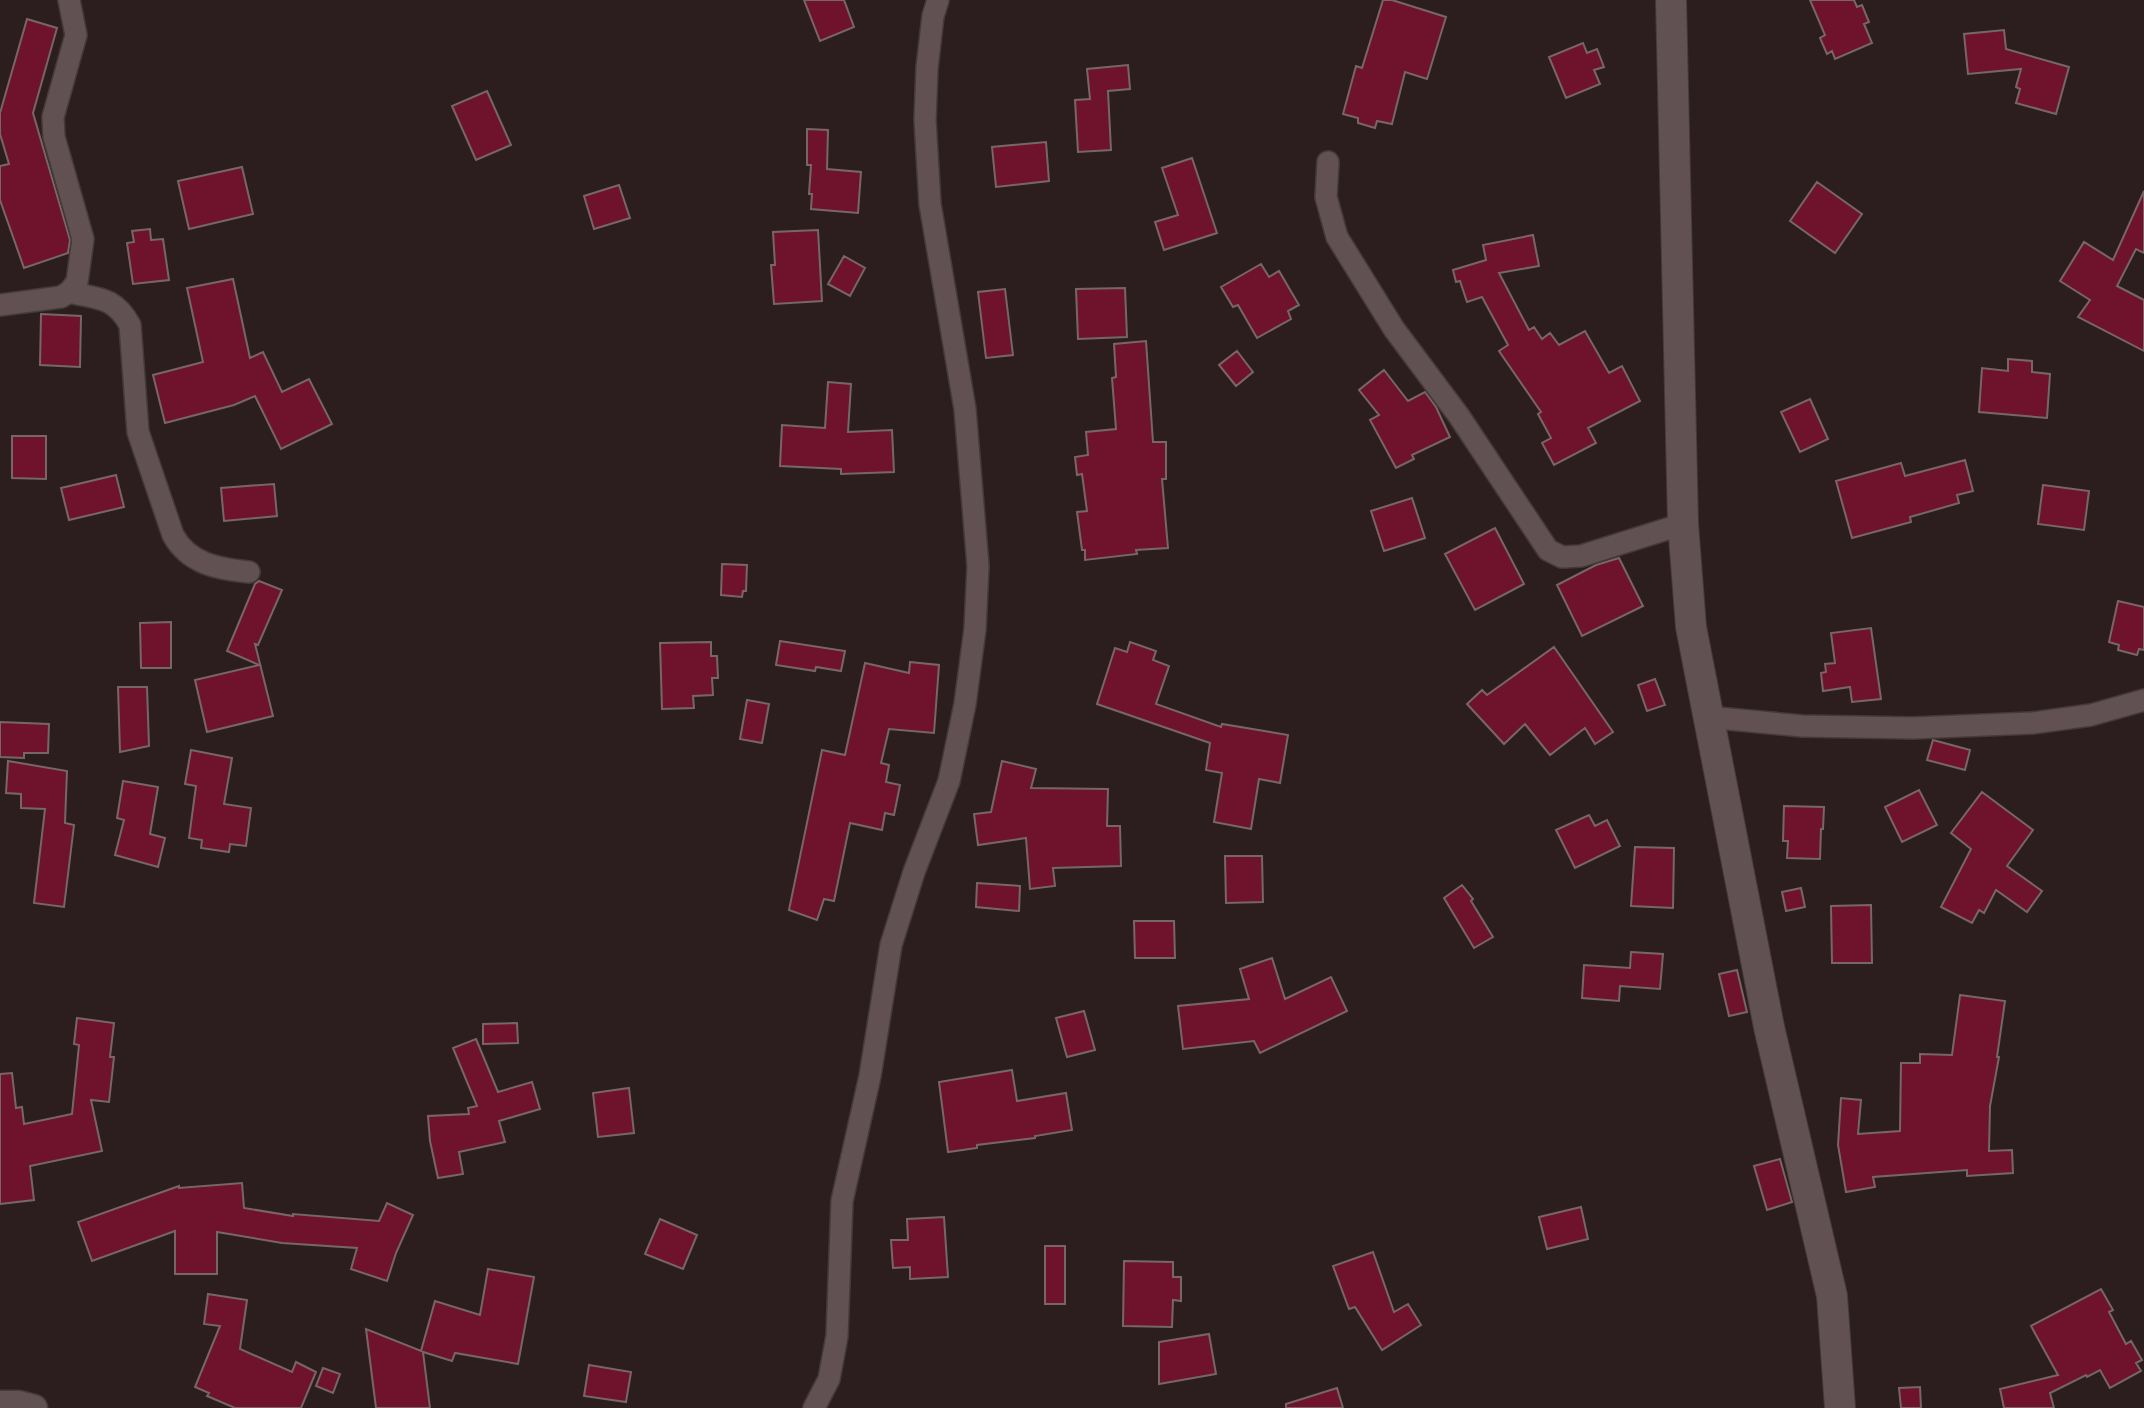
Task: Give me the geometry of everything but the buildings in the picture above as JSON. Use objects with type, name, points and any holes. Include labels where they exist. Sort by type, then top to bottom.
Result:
[{"type":"main road","points":[[1671,0],[1683,524],[1691,627],[1769,1027],[1832,1296],[1840,1408]]},
{"type":"street","points":[[0,305],[61,298],[77,282],[83,239],[54,137],[52,117],[76,35],[69,0]]},
{"type":"street","points":[[814,1408],[829,1379],[837,1336],[842,1201],[870,1076],[891,945],[914,872],[949,781],[965,704],[975,629],[978,566],[965,409],[930,204],[925,120],[926,68],[933,16],[938,0]]},
{"type":"street","points":[[1328,162],[1326,197],[1337,237],[1394,328],[1459,416],[1548,550],[1562,557],[1581,556],[1683,524]]},
{"type":"street","points":[[69,292],[111,302],[122,311],[130,324],[138,432],[179,547],[189,556],[223,570],[249,572]]},
{"type":"street","points":[[1707,717],[1802,726],[1913,728],[2044,722],[2091,715],[2144,700]]},
{"type":"street","points":[[0,1404],[19,1404],[34,1408]]}]
